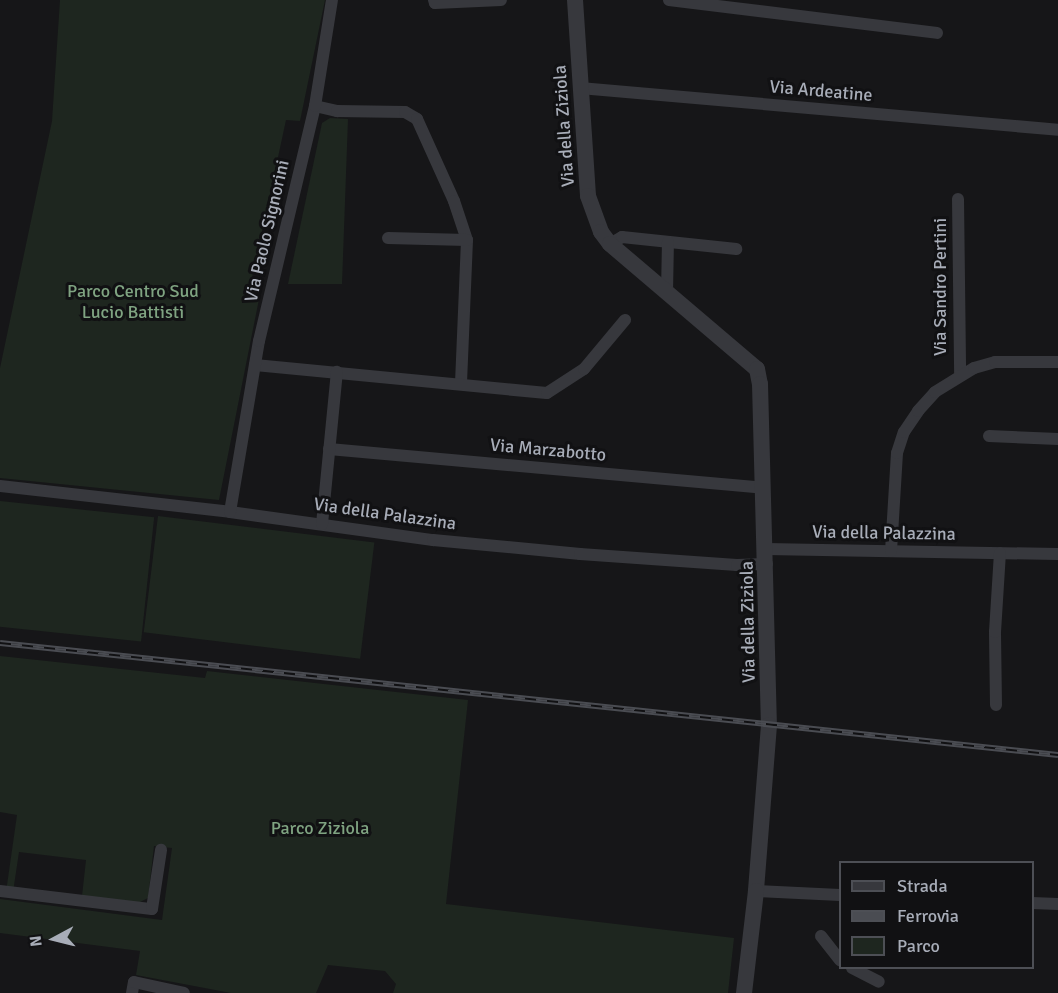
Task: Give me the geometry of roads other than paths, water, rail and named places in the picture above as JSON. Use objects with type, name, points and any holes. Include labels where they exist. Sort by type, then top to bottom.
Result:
[{"type":"street","name":"Via Paolo Signorini","points":[[230,512],[255,365],[315,106],[332,0]]},
{"type":"street","points":[[434,0],[435,3],[501,0]]},
{"type":"street","name":"Via della Ziziola","points":[[575,0],[588,196],[601,232],[610,244],[757,369],[760,384],[766,557],[768,725],[756,891],[744,993]]},
{"type":"street","points":[[669,0],[937,33]]},
{"type":"street","name":"Via Ardeatine","points":[[580,88],[1058,130]]},
{"type":"street","points":[[315,106],[337,111],[405,112],[417,119],[454,201],[467,240],[461,384]]},
{"type":"street","name":"Via Sandro Pertini","points":[[958,199],[960,375]]},
{"type":"street","points":[[610,244],[622,237],[736,249]]},
{"type":"street","points":[[388,238],[467,240]]},
{"type":"street","points":[[667,292],[668,242]]},
{"type":"street","points":[[255,365],[547,393],[584,369],[625,320]]},
{"type":"street","name":"Via Sandro Pertini","points":[[891,551],[894,471],[904,432],[935,392],[960,375],[994,362],[1058,362]]},
{"type":"street","points":[[322,524],[338,372]]},
{"type":"street","points":[[989,436],[1058,439]]},
{"type":"street","name":"Via Marzabotto","points":[[329,449],[763,488]]},
{"type":"street","name":"Via della Palazzina","points":[[0,486],[230,512],[433,540],[580,554],[737,565],[766,557],[891,551],[1058,554]]},
{"type":"street","points":[[996,705],[995,632],[1000,553]]},
{"type":"street","points":[[0,891],[152,909],[161,850]]},
{"type":"street","points":[[756,891],[839,895]]},
{"type":"street","points":[[1034,903],[1058,904]]},
{"type":"street","points":[[820,936],[839,959]]},
{"type":"street","points":[[854,969],[879,982]]},
{"type":"street","points":[[133,988],[184,993]]},
{"type":"railway","points":[[0,643],[1058,755]]},
{"type":"park label","name":"Parco Centro Sud Lucio Battisti","points":[[133,302]]},
{"type":"park label","name":"Parco Ziziola","points":[[320,828]]}]
